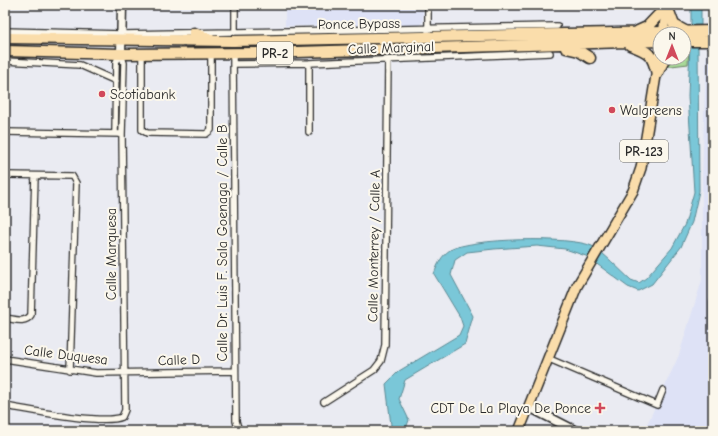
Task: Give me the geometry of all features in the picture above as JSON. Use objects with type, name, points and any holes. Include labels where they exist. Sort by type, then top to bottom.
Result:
[{"type":"highway","points":[[635,32],[648,27],[667,5],[675,26]]},
{"type":"highway","points":[[557,26],[577,33]]},
{"type":"highway","name":"Ponce Bypass","points":[[692,35],[713,31]]},
{"type":"highway","name":"Ponce Bypass","points":[[5,38],[122,38],[218,41],[428,33],[635,32],[652,35]]},
{"type":"highway","points":[[194,33],[218,41]]},
{"type":"highway","name":"Ponce Bypass","points":[[692,37],[713,40]]},
{"type":"highway","name":"Ponce Bypass","points":[[5,54],[211,54],[233,59],[428,49],[551,49],[626,43],[652,38]]},
{"type":"highway","points":[[626,43],[648,51],[654,59],[657,74]]},
{"type":"highway","points":[[551,49],[578,51],[590,58]]},
{"type":"highway","points":[[657,74],[661,66]]},
{"type":"main road","points":[[664,26],[667,5]]},
{"type":"main road","name":"PR-123","points":[[519,431],[546,358],[577,286],[602,240],[633,191],[641,168],[658,66]]},
{"type":"street","points":[[115,134],[116,62],[121,54],[122,5]]},
{"type":"street","points":[[235,5],[235,32]]},
{"type":"street","points":[[428,5],[428,49]]},
{"type":"street","points":[[5,31],[122,38],[235,32],[428,33],[557,26]]},
{"type":"street","name":"Calle Marginal","points":[[233,59],[309,63],[388,60],[551,49]]},
{"type":"street","points":[[142,53],[142,130],[147,133],[198,134],[206,134],[211,130],[211,54]]},
{"type":"street","points":[[5,54],[80,65],[116,81]]},
{"type":"street","name":"Calle Marquesa","points":[[5,406],[96,419],[116,420],[122,417],[125,410],[122,134],[124,108],[124,63],[121,54]]},
{"type":"street","name":"Calle Dr. Luis F. Sala Goenaga / Calle B","points":[[233,59],[235,371],[236,421],[239,431]]},
{"type":"street","name":"Calle Monterrey / Calle A","points":[[324,402],[374,370],[381,361],[385,345],[388,60]]},
{"type":"street","points":[[309,63],[309,132]]},
{"type":"street","points":[[115,107],[124,108]]},
{"type":"street","points":[[5,132],[122,134]]},
{"type":"street","points":[[5,175],[72,176],[76,183],[70,370]]},
{"type":"street","points":[[5,318],[23,321],[28,319],[30,315],[35,176]]},
{"type":"street","points":[[713,302],[713,326]]},
{"type":"street","points":[[546,358],[657,405],[663,390]]},
{"type":"street","name":"Calle Duquesa","points":[[5,359],[70,370],[124,374]]},
{"type":"street","name":"Calle D","points":[[124,374],[235,371]]},
{"type":"street","points":[[529,407],[576,431]]},
{"type":"shaded area","points":[[285,5],[423,5],[423,22],[419,25],[285,26]]},
{"type":"shaded area","points":[[710,44],[713,44],[713,431],[644,431],[679,355],[702,280],[702,181],[706,58]]},
{"type":"water","points":[[691,5],[701,5],[701,25],[691,25]]},
{"type":"water","points":[[692,46],[698,46],[699,191],[692,222],[681,247],[652,284],[638,291],[628,287],[586,256],[565,249],[537,246],[467,252],[455,260],[451,275],[473,316],[465,344],[405,380],[399,399],[409,420],[405,431],[385,431],[391,425],[386,384],[399,371],[459,335],[463,326],[460,317],[434,274],[442,258],[450,250],[461,246],[498,241],[543,240],[580,243],[592,246],[631,280],[639,283],[646,278],[672,248],[685,224],[694,192],[688,96],[689,66],[692,66]]},
{"type":"place","name":"Scotiabank","points":[[102,94]]},
{"type":"place","name":"Walgreens","points":[[612,110]]},
{"type":"place","name":"CDT De La Playa De Ponce","points":[[600,408]]}]
